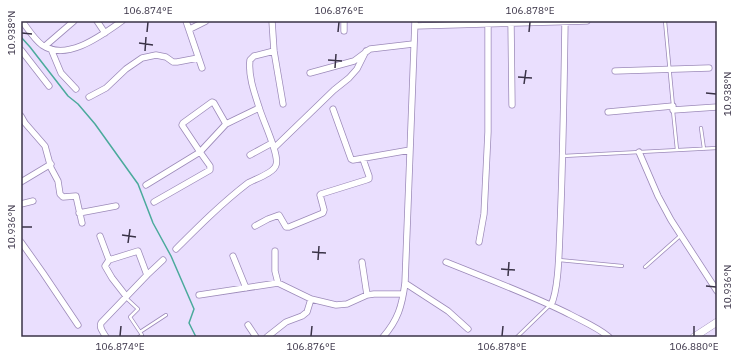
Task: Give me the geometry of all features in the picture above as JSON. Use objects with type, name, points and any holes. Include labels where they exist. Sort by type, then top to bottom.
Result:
[{"type":"street","points":[[22,21],[34,37],[51,49],[67,49],[90,42],[122,21]]},
{"type":"street","points":[[45,46],[74,21]]},
{"type":"street","points":[[97,21],[105,33]]},
{"type":"street","points":[[186,21],[190,29],[202,68]]},
{"type":"street","points":[[190,29],[206,21]]},
{"type":"street","points":[[272,21],[274,51],[282,104]]},
{"type":"street","points":[[344,21],[344,31]]},
{"type":"street","points":[[383,337],[397,319],[405,284],[415,24],[488,24],[495,22],[587,21]]},
{"type":"street","points":[[551,305],[553,300],[558,260],[563,156],[565,22]]},
{"type":"street","points":[[512,23],[512,105]]},
{"type":"street","points":[[479,242],[484,214],[488,132],[488,24]]},
{"type":"street","points":[[310,73],[354,61],[366,51],[373,48],[414,44]]},
{"type":"street","points":[[51,49],[61,73],[76,89]]},
{"type":"street","points":[[21,50],[49,86]]},
{"type":"street","points":[[176,249],[234,194],[252,181],[273,170],[276,166],[277,162],[273,146],[259,108],[248,70],[250,60],[254,56],[274,51]]},
{"type":"street","points":[[250,154],[273,146],[349,78],[357,69],[366,51]]},
{"type":"street","points":[[89,97],[106,88],[142,58],[156,55],[166,57],[173,62],[177,62],[198,58]]},
{"type":"street","points":[[615,71],[709,68]]},
{"type":"street","points":[[154,202],[210,170],[210,166],[182,125],[183,123],[212,102],[226,124]]},
{"type":"street","points":[[608,112],[717,107]]},
{"type":"street","points":[[146,185],[200,152],[226,124],[259,108]]},
{"type":"street","points":[[333,109],[351,159],[363,159],[410,150]]},
{"type":"street","points":[[21,116],[25,123],[45,146],[54,175],[58,181],[60,194],[63,197],[76,196],[82,223]]},
{"type":"street","points":[[639,152],[658,196],[717,291]]},
{"type":"street","points":[[255,226],[279,215],[286,227],[289,227],[323,213],[324,210],[321,194],[369,179],[363,159]]},
{"type":"street","points":[[21,182],[51,164]]},
{"type":"street","points":[[21,204],[33,202]]},
{"type":"street","points":[[79,213],[116,206]]},
{"type":"street","points":[[100,236],[109,260]]},
{"type":"street","points":[[21,242],[78,325]]},
{"type":"street","points":[[126,297],[105,266],[109,260],[138,251],[146,275]]},
{"type":"street","points":[[275,251],[275,270],[278,283]]},
{"type":"street","points":[[232,256],[246,288]]},
{"type":"street","points":[[106,337],[100,326],[146,275],[163,260]]},
{"type":"street","points":[[362,262],[367,295]]},
{"type":"street","points":[[446,262],[551,305],[604,332],[609,337]]},
{"type":"street","points":[[199,295],[278,283],[311,299],[336,305],[347,304],[367,295],[379,293],[403,294]]},
{"type":"street","points":[[405,284],[448,311],[468,329]]},
{"type":"street","points":[[267,337],[286,322],[302,316],[307,312],[311,299]]},
{"type":"street","points":[[694,337],[717,322]]},
{"type":"street","points":[[248,325],[256,337]]},
{"type":"lane","points":[[665,21],[677,150]]},
{"type":"lane","points":[[701,128],[704,149]]},
{"type":"lane","points":[[563,156],[717,148]]},
{"type":"lane","points":[[645,267],[681,235]]},
{"type":"lane","points":[[558,260],[622,266]]},
{"type":"lane","points":[[126,297],[138,309],[130,317],[142,335],[139,337]]},
{"type":"lane","points":[[517,337],[551,305]]},
{"type":"lane","points":[[140,332],[166,315]]},
{"type":"waterway","points":[[21,37],[68,96],[78,104],[95,124],[138,184],[153,223],[171,256],[194,309],[189,323],[196,337]]}]
